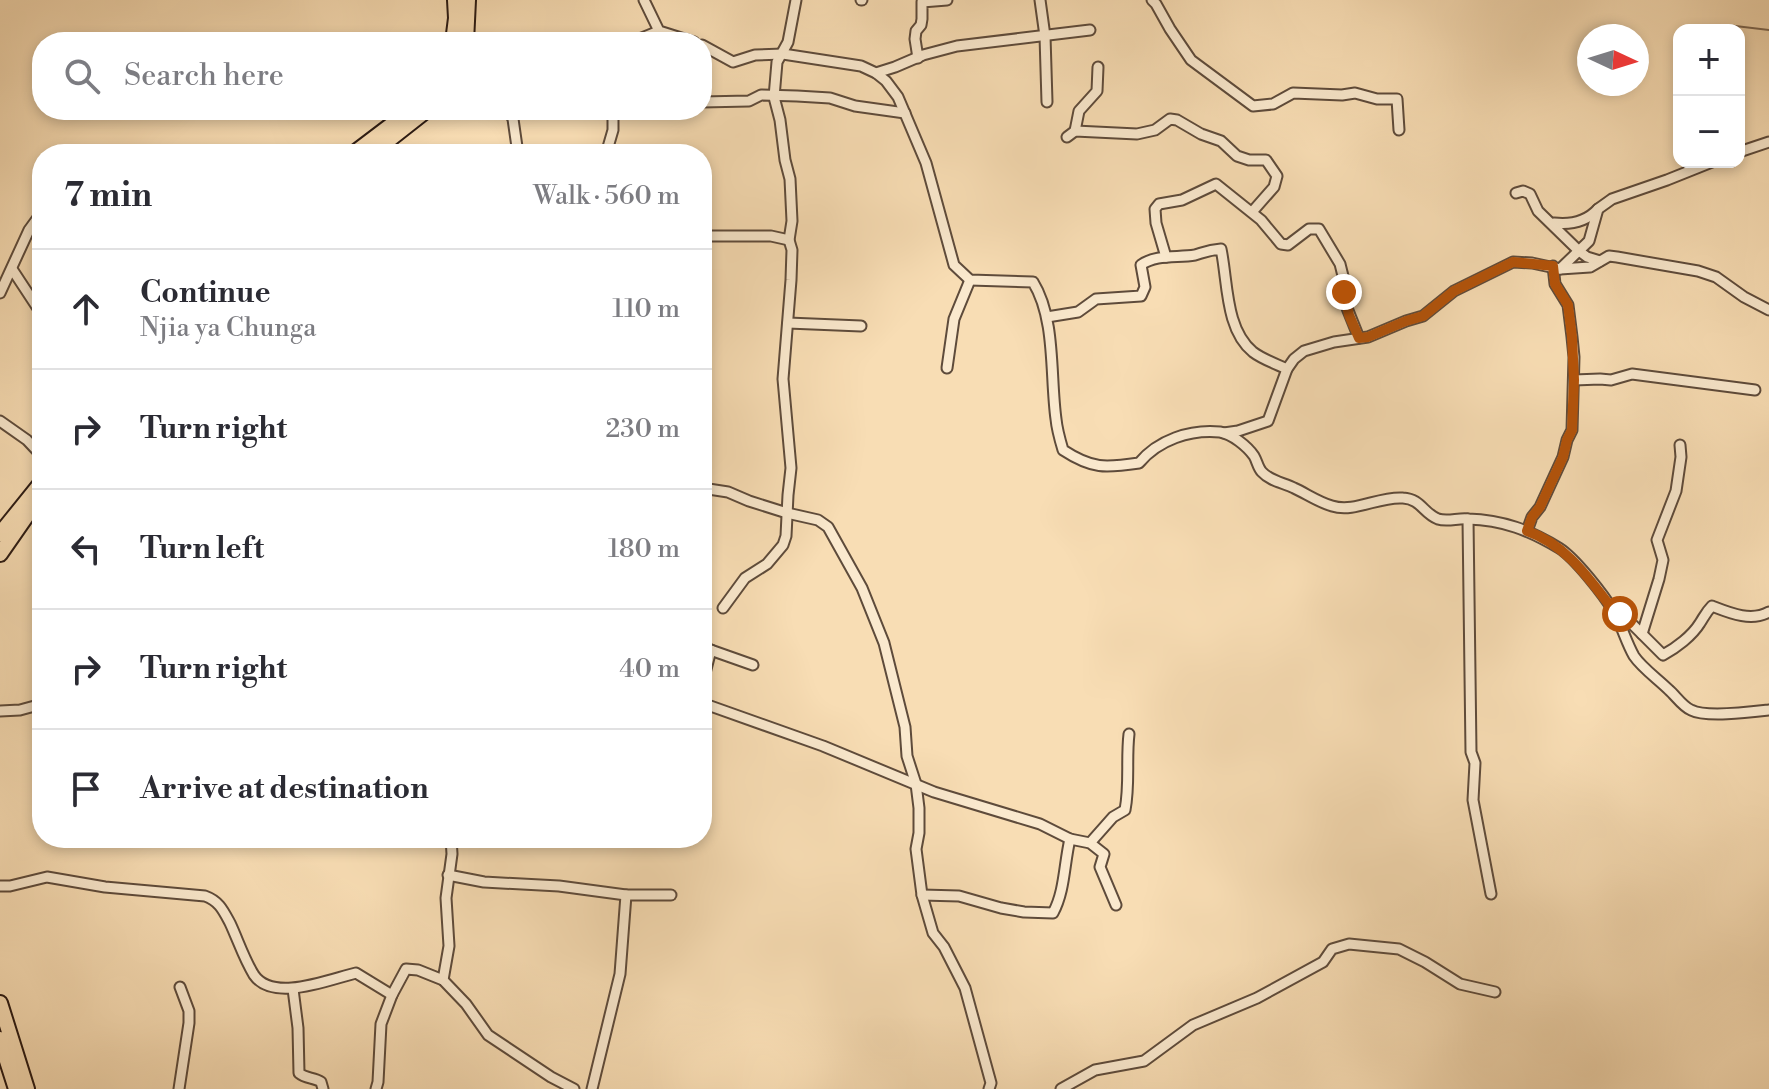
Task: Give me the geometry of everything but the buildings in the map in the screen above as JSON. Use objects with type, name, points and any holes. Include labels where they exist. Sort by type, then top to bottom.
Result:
[{"type":"main road","points":[[454,32],[455,0]]},
{"type":"main road","points":[[466,32],[468,0]]},
{"type":"main road","points":[[366,144],[398,120]]},
{"type":"main road","points":[[384,144],[414,120]]},
{"type":"main road","points":[[0,534],[32,494]]},
{"type":"main road","points":[[0,554],[32,508]]},
{"type":"main road","points":[[0,1003],[27,1089]]},
{"type":"main road","points":[[0,1039],[16,1089]]},
{"type":"street","points":[[644,0],[662,32]]},
{"type":"street","points":[[723,608],[745,578],[767,564],[783,545],[786,536],[791,451],[783,379],[792,221],[790,179],[774,97],[777,62],[788,42],[796,0]]},
{"type":"street","points":[[918,58],[915,39],[921,25],[922,2],[947,0]]},
{"type":"street","points":[[1040,0],[1045,36],[1047,102]]},
{"type":"street","points":[[1152,0],[1191,60],[1253,106],[1273,104],[1293,93],[1355,93],[1377,99],[1397,99],[1399,130]]},
{"type":"street","points":[[876,73],[957,46],[1090,30]]},
{"type":"street","points":[[712,50],[733,62],[755,55],[783,54],[861,66],[886,81],[898,97],[926,163],[954,265],[970,280],[1033,282],[1047,317],[1056,422],[1063,450],[1078,460],[1105,468],[1139,463],[1147,453],[1167,440],[1196,433],[1238,431],[1268,421],[1287,369],[1304,351],[1368,337],[1423,316],[1454,291],[1513,262],[1590,267],[1609,256],[1698,271],[1716,277],[1769,310]]},
{"type":"street","points":[[1098,67],[1097,91],[1079,111],[1071,134],[1137,134],[1155,130],[1170,119],[1177,120],[1221,141],[1237,156],[1266,160],[1277,176],[1274,187],[1252,212]]},
{"type":"street","points":[[712,102],[749,101],[761,95],[830,98],[855,106],[905,113]]},
{"type":"street","points":[[513,120],[517,144]]},
{"type":"street","points":[[609,144],[613,120]]},
{"type":"street","points":[[1745,150],[1769,142]]},
{"type":"street","points":[[1552,222],[1578,222],[1612,199],[1697,168]]},
{"type":"street","points":[[1166,257],[1155,209],[1159,204],[1182,200],[1216,184],[1261,220],[1281,244],[1288,245],[1309,229],[1319,229],[1340,264],[1345,284],[1345,303],[1359,338]]},
{"type":"street","points":[[1516,193],[1523,191],[1530,194],[1538,211],[1579,251],[1600,261]]},
{"type":"street","points":[[1556,267],[1589,241],[1598,209]]},
{"type":"street","points":[[0,293],[32,226]]},
{"type":"street","points":[[712,236],[771,236],[789,240]]},
{"type":"street","points":[[1047,317],[1078,312],[1096,299],[1141,296],[1145,287],[1141,265],[1145,262],[1221,249],[1233,323],[1255,354],[1287,369]]},
{"type":"street","points":[[1527,531],[1563,457],[1572,430],[1574,357],[1568,305],[1555,284],[1556,267]]},
{"type":"street","points":[[12,269],[32,299]]},
{"type":"street","points":[[947,368],[954,319],[970,280]]},
{"type":"street","points":[[788,323],[861,326]]},
{"type":"street","points":[[1574,380],[1611,380],[1632,374],[1755,390]]},
{"type":"street","points":[[0,421],[32,445]]},
{"type":"street","points":[[1224,433],[1247,449],[1261,472],[1272,480],[1335,507],[1350,508],[1402,498],[1418,501],[1429,514],[1441,520],[1468,519],[1507,524],[1527,531],[1564,551],[1582,570],[1614,611],[1635,658],[1691,710],[1712,714],[1769,710]]},
{"type":"street","points":[[1642,634],[1661,570],[1663,560],[1657,540],[1676,491],[1680,445]]},
{"type":"street","points":[[712,490],[818,520],[828,527],[862,588],[884,643],[905,727],[907,756],[916,784],[919,833],[916,849],[922,895],[933,933],[944,947],[965,988],[991,1083],[989,1089]]},
{"type":"street","points":[[1468,519],[1471,752],[1475,763],[1473,800],[1491,894]]},
{"type":"street","points":[[1614,611],[1629,621],[1663,655],[1691,634],[1712,606],[1749,616],[1760,617],[1769,612]]},
{"type":"street","points":[[712,650],[753,665]]},
{"type":"street","points":[[712,706],[802,738],[934,792],[1040,824],[1070,839],[1090,843],[1104,854],[1100,867],[1116,905]]},
{"type":"street","points":[[0,711],[32,707]]},
{"type":"street","points":[[1090,843],[1113,817],[1125,810],[1129,734]]},
{"type":"street","points":[[922,895],[959,896],[1001,908],[1053,913],[1064,880],[1070,839]]},
{"type":"street","points":[[443,980],[449,946],[446,898],[452,848]]},
{"type":"street","points":[[448,875],[484,882],[559,886],[626,895],[671,895]]},
{"type":"street","points":[[0,886],[47,877],[105,887],[205,896],[216,900],[224,911],[255,977],[269,987],[293,989],[356,973],[392,995]]},
{"type":"street","points":[[592,1089],[620,974],[626,895]]},
{"type":"street","points":[[1061,1089],[1095,1070],[1144,1061],[1193,1025],[1257,998],[1323,962],[1332,949],[1349,944],[1399,949],[1460,984],[1495,992]]},
{"type":"street","points":[[376,1089],[381,1024],[406,969],[418,970],[443,980],[466,1004],[488,1035],[574,1089]]},
{"type":"street","points":[[179,1089],[189,1023],[189,1011],[180,987]]},
{"type":"street","points":[[293,989],[299,1073],[321,1082],[323,1089]]},
{"type":"waterway","points":[[1745,27],[1769,30]]},
{"type":"route","points":[[1344,292],[1345,303],[1359,338],[1368,337],[1423,316],[1454,291],[1513,262],[1553,266],[1555,284],[1568,305],[1572,337],[1572,430],[1563,457],[1527,531],[1564,551],[1614,611],[1620,614]]}]
